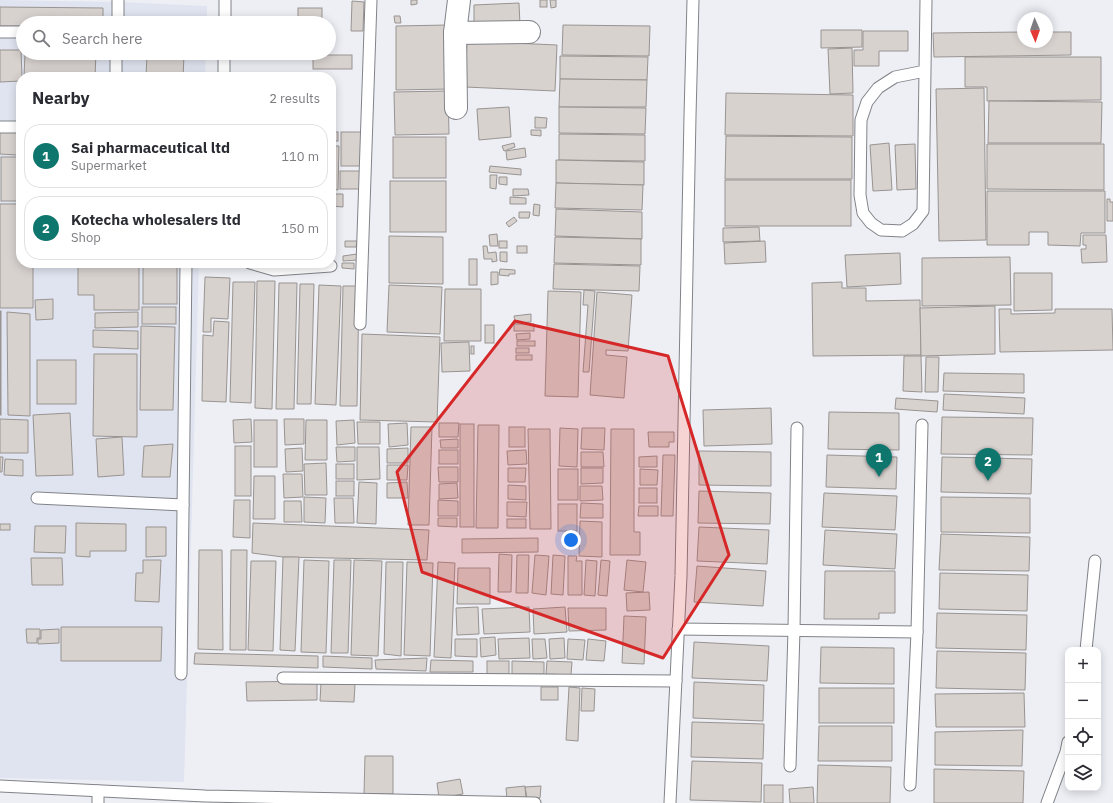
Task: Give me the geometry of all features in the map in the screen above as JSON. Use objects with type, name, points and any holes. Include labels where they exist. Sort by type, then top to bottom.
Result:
[{"type":"street","points":[[456,108],[455,33],[459,0]]},
{"type":"street","points":[[455,33],[529,32]]},
{"type":"lane","points":[[118,0],[118,16]]},
{"type":"lane","points":[[225,0],[225,16]]},
{"type":"lane","points":[[360,324],[371,0]]},
{"type":"lane","points":[[670,803],[681,560],[693,0]]},
{"type":"lane","points":[[925,71],[895,77],[878,88],[868,102],[861,120],[860,195],[863,213],[871,223],[881,230],[902,230],[913,224],[923,211],[925,71],[926,0]]},
{"type":"lane","points":[[0,32],[16,32]]},
{"type":"lane","points":[[116,60],[116,72]]},
{"type":"lane","points":[[224,60],[224,72]]},
{"type":"lane","points":[[0,126],[16,127]]},
{"type":"lane","points":[[181,674],[186,268]]},
{"type":"lane","points":[[267,268],[274,270],[302,268]]},
{"type":"lane","points":[[910,785],[917,632],[922,425]]},
{"type":"lane","points":[[790,766],[797,428]]},
{"type":"lane","points":[[37,498],[183,505]]},
{"type":"lane","points":[[1086,647],[1095,561]]},
{"type":"lane","points":[[678,629],[917,632]]},
{"type":"lane","points":[[284,678],[676,681]]},
{"type":"lane","points":[[1047,803],[1065,755]]},
{"type":"lane","points":[[0,786],[309,801],[536,803]]},
{"type":"lane","points":[[98,791],[98,803]]},
{"type":"highlighted area","points":[[515,321],[668,356],[729,555],[663,658],[422,572],[397,472]]},
{"type":"shaded area","points":[[0,0],[118,2],[207,6],[207,16],[16,16],[16,60],[206,60],[205,72],[16,72],[16,268],[199,268],[184,782],[0,778]]},
{"type":"building","points":[[411,0],[417,0],[417,4],[411,5]]},
{"type":"building","points":[[540,0],[547,0],[547,7],[540,7]]},
{"type":"building","points":[[550,0],[556,0],[556,7],[551,8]]},
{"type":"building","points":[[352,1],[364,2],[363,31],[351,31]]},
{"type":"building","points":[[519,3],[520,25],[474,27],[474,5]]},
{"type":"building","points":[[0,7],[103,8],[103,16],[16,16],[16,26],[0,26]]},
{"type":"building","points":[[298,8],[322,8],[322,16],[298,16]]},
{"type":"building","points":[[394,16],[400,16],[401,23],[395,23]]},
{"type":"building","points":[[448,25],[449,89],[396,90],[396,26]]},
{"type":"building","points":[[563,25],[650,26],[649,56],[562,55]]},
{"type":"building","points":[[821,30],[862,30],[862,47],[821,48]]},
{"type":"building","points":[[863,31],[908,31],[908,51],[879,51],[879,66],[854,66],[854,50],[863,50]]},
{"type":"building","points":[[1017,32],[1017,48],[1053,48],[1053,32],[1071,32],[1071,55],[934,57],[933,33]]},
{"type":"building","points":[[467,41],[557,45],[555,91],[465,87]]},
{"type":"building","points":[[852,48],[853,93],[830,94],[828,49]]},
{"type":"building","points":[[0,50],[16,50],[16,60],[21,60],[22,72],[16,72],[16,81],[0,82]]},
{"type":"building","points":[[336,55],[352,55],[352,69],[313,69],[313,60],[336,60]]},
{"type":"building","points":[[560,56],[648,57],[647,80],[560,79]]},
{"type":"building","points":[[965,57],[1101,57],[1101,100],[987,101],[987,87],[965,87]]},
{"type":"building","points":[[25,60],[96,60],[95,72],[24,72]]},
{"type":"building","points":[[147,60],[184,60],[183,72],[146,72]]},
{"type":"building","points":[[560,79],[647,80],[646,107],[559,107]]},
{"type":"building","points":[[984,88],[986,240],[939,241],[936,89]]},
{"type":"building","points":[[448,91],[449,134],[395,135],[394,92]]},
{"type":"building","points":[[726,93],[853,95],[853,136],[725,135]]},
{"type":"building","points":[[989,101],[1102,102],[1101,143],[988,143]]},
{"type":"building","points":[[509,107],[511,137],[479,140],[477,109]]},
{"type":"building","points":[[559,107],[646,108],[645,134],[559,133]]},
{"type":"building","points":[[535,117],[547,118],[546,128],[535,128]]},
{"type":"building","points":[[0,130],[16,130],[16,155],[0,154]]},
{"type":"building","points":[[531,130],[541,130],[541,136],[531,135]]},
{"type":"building","points":[[336,132],[338,132],[338,141],[336,141]]},
{"type":"building","points":[[341,132],[361,132],[361,166],[341,166]]},
{"type":"building","points":[[559,134],[645,135],[645,161],[559,160]]},
{"type":"building","points":[[726,136],[852,137],[852,179],[725,179]]},
{"type":"building","points":[[393,137],[446,137],[446,178],[393,178]]},
{"type":"building","points":[[514,143],[515,147],[504,151],[502,146]]},
{"type":"building","points":[[889,143],[892,190],[873,191],[870,145]]},
{"type":"building","points":[[915,144],[916,189],[897,190],[895,145]]},
{"type":"building","points":[[987,144],[1104,144],[1104,190],[987,189]]},
{"type":"building","points":[[336,146],[339,146],[338,190],[336,190]]},
{"type":"building","points":[[525,148],[526,157],[507,160],[506,151]]},
{"type":"building","points":[[1,157],[16,157],[16,201],[1,201]]},
{"type":"building","points":[[556,160],[644,162],[644,185],[556,183]]},
{"type":"building","points":[[490,166],[521,169],[521,175],[489,172]]},
{"type":"building","points":[[340,171],[363,171],[363,189],[340,189]]},
{"type":"building","points":[[490,175],[497,175],[496,189],[490,188]]},
{"type":"building","points":[[499,177],[507,177],[507,185],[499,184]]},
{"type":"building","points":[[725,180],[851,180],[851,226],[725,226]]},
{"type":"building","points":[[390,181],[446,181],[446,232],[390,232]]},
{"type":"building","points":[[556,183],[643,185],[642,210],[555,208]]},
{"type":"building","points":[[513,189],[528,189],[529,195],[513,196]]},
{"type":"building","points":[[987,191],[1105,191],[1105,233],[1081,233],[1080,246],[1048,245],[1048,232],[1029,232],[1029,245],[987,245]]},
{"type":"building","points":[[336,194],[343,194],[343,207],[336,206]]},
{"type":"building","points":[[510,197],[526,198],[526,204],[510,204]]},
{"type":"building","points":[[1107,199],[1110,199],[1110,202],[1113,202],[1113,221],[1107,221]]},
{"type":"building","points":[[0,204],[16,204],[16,268],[33,268],[33,308],[0,308]]},
{"type":"building","points":[[534,204],[540,205],[539,216],[533,215]]},
{"type":"building","points":[[556,209],[642,212],[642,239],[555,236]]},
{"type":"building","points":[[519,212],[530,212],[529,218],[519,218]]},
{"type":"building","points":[[514,217],[517,221],[509,227],[506,223]]},
{"type":"building","points":[[759,227],[760,241],[723,242],[723,228]]},
{"type":"building","points":[[497,234],[498,246],[490,246],[489,235]]},
{"type":"building","points":[[1083,235],[1106,235],[1107,262],[1082,263],[1081,249],[1086,249],[1086,245],[1083,245]]},
{"type":"building","points":[[389,236],[443,237],[443,284],[389,283]]},
{"type":"building","points":[[555,237],[641,239],[641,265],[554,263]]},
{"type":"building","points":[[345,241],[357,241],[356,247],[345,247]]},
{"type":"building","points":[[499,241],[507,241],[507,248],[499,248]]},
{"type":"building","points":[[765,241],[766,262],[725,264],[724,243]]},
{"type":"building","points":[[483,246],[487,246],[488,253],[496,252],[497,261],[492,262],[492,259],[484,259]]},
{"type":"building","points":[[517,246],[527,246],[527,253],[517,253]]},
{"type":"building","points":[[500,252],[507,252],[507,262],[500,261]]},
{"type":"building","points":[[900,253],[901,284],[847,287],[845,255]]},
{"type":"building","points":[[357,254],[358,260],[343,261],[343,256]]},
{"type":"building","points":[[1010,257],[1011,305],[922,306],[922,258]]},
{"type":"building","points":[[469,259],[477,259],[477,285],[469,285]]},
{"type":"building","points":[[342,263],[354,263],[354,269],[342,268]]},
{"type":"building","points":[[554,264],[640,266],[639,291],[553,289]]},
{"type":"building","points":[[78,268],[139,268],[139,310],[94,310],[94,295],[78,295]]},
{"type":"building","points":[[143,268],[177,268],[177,304],[143,304]]},
{"type":"building","points":[[500,269],[515,270],[515,274],[509,274],[509,276],[499,275]]},
{"type":"building","points":[[491,272],[498,272],[498,284],[491,285]]},
{"type":"building","points":[[1014,273],[1052,273],[1052,310],[1014,311]]},
{"type":"building","points":[[205,277],[230,278],[228,319],[211,318],[211,332],[203,332]]},
{"type":"building","points":[[257,281],[275,281],[272,409],[255,408]]},
{"type":"building","points":[[233,282],[255,282],[251,403],[230,402]]},
{"type":"building","points":[[842,282],[842,288],[866,288],[866,301],[920,300],[921,355],[813,356],[812,283]]},
{"type":"building","points":[[279,283],[297,283],[294,409],[276,409]]},
{"type":"building","points":[[300,284],[314,284],[311,404],[297,404]]},
{"type":"building","points":[[319,285],[341,286],[336,405],[315,404]]},
{"type":"building","points":[[389,285],[442,287],[440,334],[387,332]]},
{"type":"building","points":[[343,286],[359,286],[357,406],[340,406]]},
{"type":"building","points":[[445,289],[481,289],[481,341],[444,341]]},
{"type":"building","points":[[584,290],[595,291],[589,372],[583,372],[588,305],[583,305]]},
{"type":"building","points":[[548,291],[581,292],[578,397],[545,396]]},
{"type":"building","points":[[597,292],[632,295],[628,351],[606,350],[606,355],[627,357],[624,398],[590,395]]},
{"type":"building","points":[[53,299],[53,319],[36,320],[35,300]]},
{"type":"building","points":[[995,306],[995,354],[921,356],[920,308]]},
{"type":"building","points":[[142,307],[176,307],[176,324],[142,324]]},
{"type":"building","points":[[999,309],[1011,309],[1011,314],[1055,313],[1055,309],[1112,309],[1113,350],[1000,352]]},
{"type":"building","points":[[1,311],[1,415],[0,415]]},
{"type":"building","points":[[7,312],[30,314],[30,416],[8,415]]},
{"type":"building","points":[[138,312],[138,327],[95,328],[95,313]]},
{"type":"building","points":[[531,314],[531,322],[515,323],[514,316]]},
{"type":"building","points":[[214,321],[229,322],[226,402],[202,401],[203,335],[213,336]]},
{"type":"building","points":[[514,324],[534,324],[534,331],[514,331]]},
{"type":"building","points":[[485,325],[494,325],[494,343],[485,343]]},
{"type":"building","points":[[141,326],[175,327],[173,410],[140,410]]},
{"type":"building","points":[[93,330],[138,331],[138,349],[93,347]]},
{"type":"building","points":[[530,333],[530,339],[517,340],[516,334]]},
{"type":"building","points":[[362,334],[440,337],[437,422],[360,420]]},
{"type":"building","points":[[517,341],[535,341],[535,346],[517,346]]},
{"type":"building","points":[[469,342],[470,371],[442,372],[441,343]]},
{"type":"building","points":[[471,346],[474,346],[474,354],[471,354]]},
{"type":"building","points":[[516,348],[529,348],[529,353],[516,353]]},
{"type":"building","points":[[94,354],[137,354],[137,437],[93,436]]},
{"type":"building","points":[[516,355],[532,355],[532,360],[516,360]]},
{"type":"building","points":[[904,356],[921,356],[922,392],[903,391]]},
{"type":"building","points":[[926,357],[939,357],[938,392],[925,392]]},
{"type":"building","points":[[37,360],[76,360],[76,404],[37,404]]},
{"type":"building","points":[[944,373],[1024,374],[1024,393],[943,391]]},
{"type":"building","points":[[944,394],[1025,398],[1024,414],[943,410]]},
{"type":"building","points":[[896,398],[938,401],[937,412],[895,409]]},
{"type":"building","points":[[771,408],[772,444],[704,446],[703,410]]},
{"type":"building","points":[[829,412],[899,413],[899,450],[828,449]]},
{"type":"building","points":[[70,413],[73,475],[36,476],[33,415]]},
{"type":"building","points":[[942,417],[1033,418],[1032,455],[941,454]]},
{"type":"building","points":[[0,419],[28,420],[28,453],[0,453]]},
{"type":"building","points":[[251,419],[252,442],[234,443],[233,420]]},
{"type":"building","points":[[284,419],[304,419],[304,444],[285,445]]},
{"type":"building","points":[[254,420],[277,420],[277,467],[254,467]]},
{"type":"building","points":[[306,420],[327,420],[327,460],[305,460]]},
{"type":"building","points":[[354,420],[355,443],[337,445],[336,421]]},
{"type":"building","points":[[357,422],[380,422],[380,444],[358,444]]},
{"type":"building","points":[[407,423],[408,445],[389,447],[388,424]]},
{"type":"building","points":[[439,423],[459,423],[458,437],[439,437]]},
{"type":"building","points":[[460,424],[474,424],[474,527],[460,527]]},
{"type":"building","points":[[478,425],[499,425],[498,528],[476,528]]},
{"type":"building","points":[[411,427],[432,427],[429,525],[408,525]]},
{"type":"building","points":[[509,427],[525,427],[525,447],[509,447]]},
{"type":"building","points":[[560,428],[578,429],[577,467],[559,466]]},
{"type":"building","points":[[582,428],[605,428],[604,450],[581,449]]},
{"type":"building","points":[[528,429],[550,429],[551,529],[530,529]]},
{"type":"building","points":[[611,429],[634,429],[634,532],[640,532],[640,555],[610,555]]},
{"type":"building","points":[[648,432],[674,432],[674,442],[669,442],[669,447],[649,447]]},
{"type":"building","points":[[122,437],[124,475],[98,477],[96,439]]},
{"type":"building","points":[[458,439],[458,448],[441,448],[440,440]]},
{"type":"building","points":[[173,444],[170,477],[142,477],[144,446]]},
{"type":"building","points":[[235,446],[251,446],[251,496],[235,496]]},
{"type":"building","points":[[336,447],[355,447],[355,461],[337,462]]},
{"type":"building","points":[[357,447],[379,447],[380,479],[357,480]]},
{"type":"building","points":[[302,448],[303,471],[286,472],[285,449]]},
{"type":"building","points":[[408,448],[408,463],[387,463],[387,449]]},
{"type":"building","points":[[439,450],[458,450],[458,464],[439,464]]},
{"type":"building","points":[[526,450],[527,464],[508,465],[507,451]]},
{"type":"building","points":[[699,451],[771,452],[771,486],[699,485]]},
{"type":"building","points":[[581,452],[603,452],[604,467],[581,467]]},
{"type":"building","points":[[663,455],[675,455],[673,516],[661,516]]},
{"type":"building","points":[[827,455],[897,457],[896,489],[826,487]]},
{"type":"building","points":[[657,456],[657,467],[639,467],[639,457]]},
{"type":"building","points":[[0,457],[3,457],[2,472],[0,472]]},
{"type":"building","points":[[942,457],[1032,459],[1031,494],[941,492]]},
{"type":"building","points":[[5,459],[23,460],[23,476],[4,475]]},
{"type":"building","points":[[326,463],[327,495],[305,495],[304,464]]},
{"type":"building","points":[[336,464],[354,464],[354,479],[336,479]]},
{"type":"building","points":[[387,465],[408,465],[407,480],[387,480]]},
{"type":"building","points":[[438,467],[458,467],[458,482],[439,482]]},
{"type":"building","points":[[508,468],[526,468],[525,482],[508,482]]},
{"type":"building","points":[[581,468],[603,468],[603,483],[581,484]]},
{"type":"building","points":[[558,469],[578,469],[578,500],[558,500]]},
{"type":"building","points":[[640,469],[658,470],[657,485],[640,485]]},
{"type":"building","points":[[283,474],[302,474],[303,497],[284,498]]},
{"type":"building","points":[[254,476],[275,476],[275,519],[253,519]]},
{"type":"building","points":[[336,481],[354,481],[354,496],[336,496]]},
{"type":"building","points":[[359,482],[377,483],[376,524],[357,523]]},
{"type":"building","points":[[407,482],[408,498],[387,498],[387,483]]},
{"type":"building","points":[[457,483],[458,498],[439,499],[439,484]]},
{"type":"building","points":[[508,485],[526,486],[526,500],[508,499]]},
{"type":"building","points":[[580,486],[602,486],[603,500],[580,501]]},
{"type":"building","points":[[639,488],[657,488],[657,503],[639,503]]},
{"type":"building","points":[[699,491],[771,493],[770,524],[698,523]]},
{"type":"building","points":[[824,493],[897,496],[895,530],[822,527]]},
{"type":"building","points":[[304,497],[326,498],[325,523],[304,522]]},
{"type":"building","points":[[941,497],[1030,498],[1030,533],[941,532]]},
{"type":"building","points":[[334,498],[353,498],[354,523],[335,523]]},
{"type":"building","points":[[234,500],[250,500],[250,538],[233,537]]},
{"type":"building","points":[[438,500],[458,501],[458,516],[438,516]]},
{"type":"building","points":[[284,501],[301,501],[302,522],[284,522]]},
{"type":"building","points":[[507,502],[527,502],[526,517],[507,516]]},
{"type":"building","points":[[581,503],[603,504],[603,518],[580,518]]},
{"type":"building","points":[[558,504],[577,504],[577,531],[558,531]]},
{"type":"building","points":[[639,506],[658,506],[658,516],[638,516]]},
{"type":"building","points":[[438,518],[457,518],[457,527],[438,526]]},
{"type":"building","points":[[507,519],[526,519],[526,528],[507,528]]},
{"type":"building","points":[[580,521],[602,522],[602,557],[579,556]]},
{"type":"building","points":[[76,523],[126,524],[126,551],[90,551],[90,557],[76,556]]},
{"type":"building","points":[[253,523],[429,530],[427,560],[283,557],[252,553]]},
{"type":"building","points":[[0,524],[10,524],[10,530],[0,530]]},
{"type":"building","points":[[35,526],[66,526],[65,553],[34,552]]},
{"type":"building","points":[[146,527],[166,527],[166,556],[146,557]]},
{"type":"building","points":[[699,527],[769,530],[767,564],[697,561]]},
{"type":"building","points":[[825,530],[897,534],[895,569],[823,565]]},
{"type":"building","points":[[941,534],[1030,537],[1029,571],[939,570]]},
{"type":"building","points":[[538,538],[538,552],[462,553],[462,539]]},
{"type":"building","points":[[199,550],[222,550],[223,650],[198,649]]},
{"type":"building","points":[[231,550],[247,550],[246,650],[230,650]]},
{"type":"building","points":[[499,554],[512,555],[511,592],[498,592]]},
{"type":"building","points":[[517,555],[529,555],[528,593],[516,593]]},
{"type":"building","points":[[535,555],[549,556],[546,595],[532,593]]},
{"type":"building","points":[[553,555],[565,556],[563,595],[551,594]]},
{"type":"building","points":[[568,556],[577,556],[576,561],[582,561],[582,595],[568,595]]},
{"type":"building","points":[[283,557],[299,557],[295,651],[280,650]]},
{"type":"building","points":[[31,558],[62,558],[63,585],[32,585]]},
{"type":"building","points":[[143,560],[161,560],[159,602],[135,601],[136,573],[143,573]]},
{"type":"building","points":[[304,560],[329,561],[326,653],[301,652]]},
{"type":"building","points":[[334,560],[351,560],[348,653],[331,653]]},
{"type":"building","points":[[354,560],[382,561],[378,656],[351,655]]},
{"type":"building","points":[[586,560],[597,561],[595,596],[584,595]]},
{"type":"building","points":[[601,560],[610,561],[607,596],[598,595]]},
{"type":"building","points":[[627,560],[646,562],[643,592],[624,590]]},
{"type":"building","points":[[251,561],[276,561],[273,651],[248,650]]},
{"type":"building","points":[[386,562],[403,562],[401,656],[384,654]]},
{"type":"building","points":[[407,562],[433,563],[430,656],[404,655]]},
{"type":"building","points":[[438,562],[455,563],[451,658],[434,657]]},
{"type":"building","points":[[697,566],[766,571],[763,606],[694,602]]},
{"type":"building","points":[[458,568],[490,568],[490,604],[457,604]]},
{"type":"building","points":[[825,571],[895,571],[895,613],[879,613],[879,619],[824,619]]},
{"type":"building","points":[[940,573],[1028,575],[1027,611],[939,609]]},
{"type":"building","points":[[649,592],[650,610],[627,611],[626,593]]},
{"type":"building","points":[[478,607],[479,634],[457,635],[456,608]]},
{"type":"building","points":[[529,607],[530,632],[484,634],[482,609]]},
{"type":"building","points":[[565,607],[567,632],[534,634],[533,609]]},
{"type":"building","points":[[568,608],[606,608],[606,630],[569,631]]},
{"type":"building","points":[[937,613],[1027,615],[1026,650],[936,648]]},
{"type":"building","points":[[624,616],[646,617],[644,664],[622,663]]},
{"type":"building","points":[[61,627],[162,627],[161,661],[61,661]]},
{"type":"building","points":[[26,629],[40,629],[40,638],[37,638],[37,643],[27,643]]},
{"type":"building","points":[[59,629],[59,643],[38,644],[38,639],[41,639],[41,630]]},
{"type":"building","points":[[495,637],[496,655],[481,657],[480,638]]},
{"type":"building","points":[[529,638],[530,658],[499,659],[498,639]]},
{"type":"building","points":[[564,638],[565,658],[550,659],[549,639]]},
{"type":"building","points":[[455,639],[477,639],[477,657],[455,656]]},
{"type":"building","points":[[532,639],[545,639],[547,658],[533,659]]},
{"type":"building","points":[[568,639],[585,640],[583,660],[567,659]]},
{"type":"building","points":[[588,639],[606,641],[604,661],[586,660]]},
{"type":"building","points":[[694,642],[769,646],[767,681],[692,678]]},
{"type":"building","points":[[821,647],[894,648],[894,684],[820,683]]},
{"type":"building","points":[[937,651],[1026,653],[1025,690],[936,688]]},
{"type":"building","points":[[195,653],[318,656],[318,668],[194,664]]},
{"type":"building","points":[[323,656],[372,658],[372,669],[323,667]]},
{"type":"building","points":[[427,658],[426,671],[376,669],[375,660]]},
{"type":"building","points":[[431,660],[473,661],[473,672],[430,672]]},
{"type":"building","points":[[487,661],[509,661],[509,674],[487,674]]},
{"type":"building","points":[[512,661],[544,662],[544,674],[512,674]]},
{"type":"building","points":[[547,661],[572,662],[571,675],[546,674]]},
{"type":"building","points":[[317,681],[317,700],[247,701],[246,682]]},
{"type":"building","points":[[694,682],[764,685],[763,721],[693,718]]},
{"type":"building","points":[[321,683],[355,684],[354,702],[320,701]]},
{"type":"building","points":[[541,687],[558,687],[558,700],[541,700]]},
{"type":"building","points":[[569,687],[580,688],[578,741],[566,740]]},
{"type":"building","points":[[582,688],[595,689],[594,711],[581,711]]},
{"type":"building","points":[[819,688],[894,688],[894,723],[819,723]]},
{"type":"building","points":[[1024,693],[1025,727],[936,727],[935,694]]},
{"type":"building","points":[[692,722],[764,724],[763,759],[691,757]]},
{"type":"building","points":[[819,726],[892,726],[892,761],[818,761]]},
{"type":"building","points":[[1023,730],[1022,766],[935,765],[935,732]]},
{"type":"building","points":[[365,756],[393,756],[393,794],[364,794]]},
{"type":"building","points":[[692,761],[762,763],[761,802],[690,800]]},
{"type":"building","points":[[818,765],[891,767],[890,803],[817,803]]},
{"type":"building","points":[[934,769],[1024,771],[1023,803],[934,803]]},
{"type":"building","points":[[460,779],[463,794],[439,798],[437,783]]},
{"type":"building","points":[[764,785],[783,785],[783,803],[764,803]]},
{"type":"building","points":[[525,786],[526,798],[507,799],[506,788]]},
{"type":"building","points":[[541,786],[540,798],[527,798],[525,787]]},
{"type":"building","points":[[813,787],[814,803],[790,803],[789,789]]},
{"type":"place","name":"Sai pharmaceutical ltd","points":[[879,477]]},
{"type":"place","name":"Kotecha wholesalers ltd","points":[[988,481]]}]
